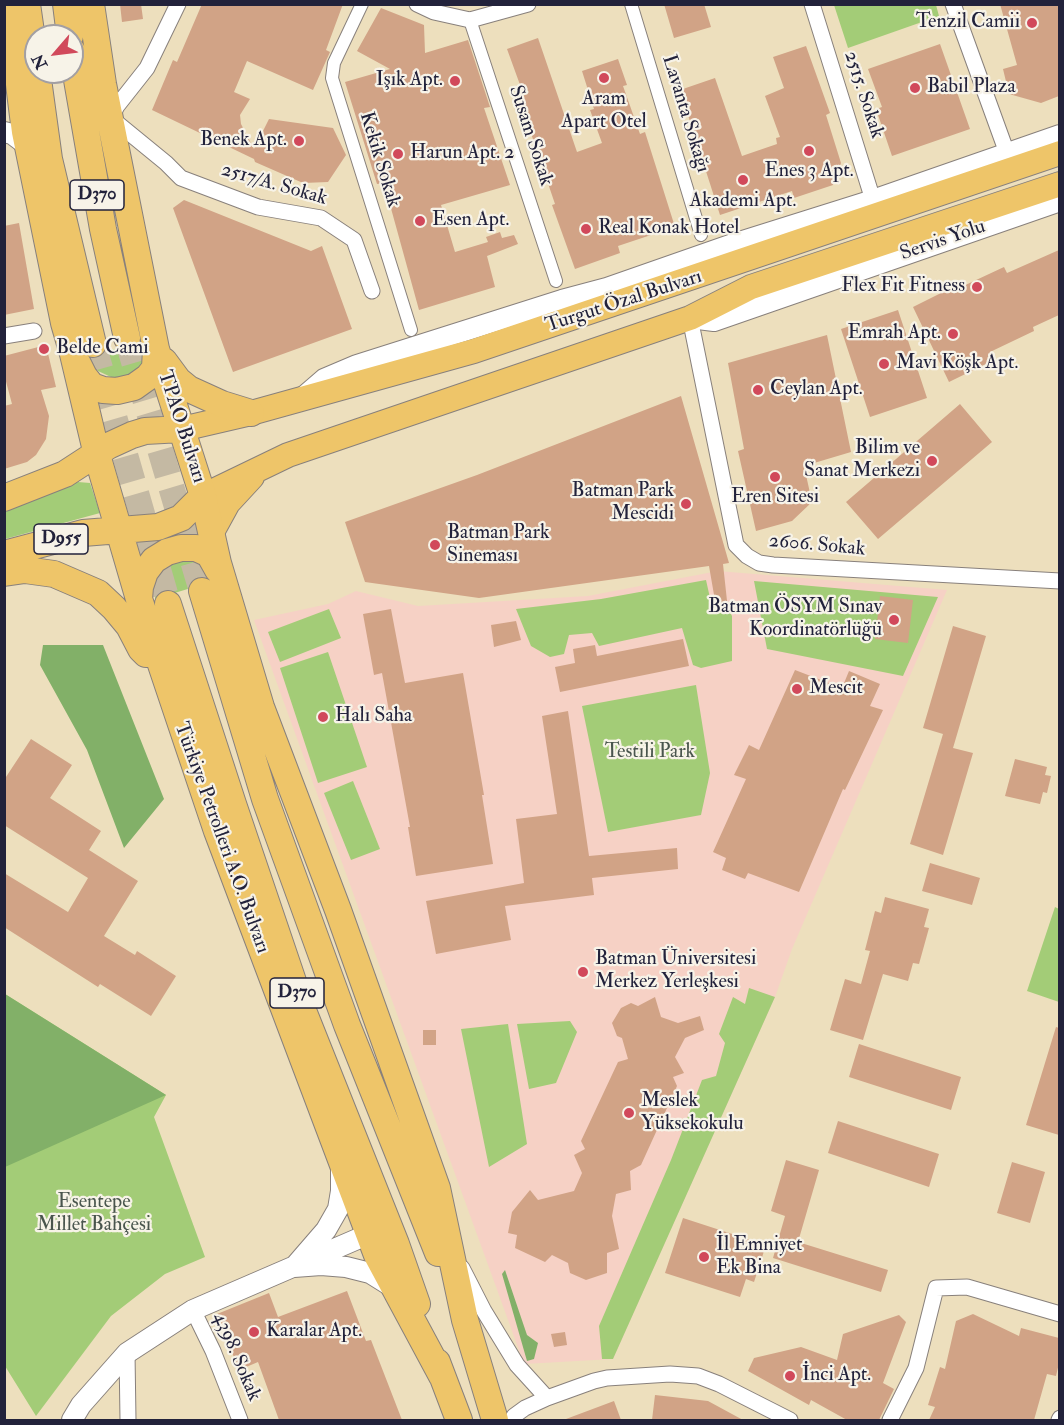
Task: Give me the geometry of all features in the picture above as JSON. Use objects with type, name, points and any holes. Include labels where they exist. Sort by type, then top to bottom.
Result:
[{"type":"highway","points":[[9,4],[24,76]]},
{"type":"highway","name":"D370","points":[[26,24],[27,4]]},
{"type":"highway","points":[[66,4],[68,24]]},
{"type":"highway","name":"TPAO Bulvarı","points":[[91,4],[103,84],[156,349],[203,496]]},
{"type":"highway","points":[[24,84],[28,146],[64,323],[83,349],[97,454]]},
{"type":"highway","name":"D370","points":[[26,84],[49,159],[83,349]]},
{"type":"highway","name":"D370","points":[[78,84],[103,229],[127,338]]},
{"type":"highway","points":[[83,349],[84,376],[92,386],[117,391],[135,387],[148,377],[155,368],[156,349]]},
{"type":"highway","points":[[156,349],[178,380],[189,389],[222,404],[251,413]]},
{"type":"highway","points":[[4,498],[65,474],[118,440],[145,431],[182,429]]},
{"type":"highway","name":"Türkiye Petrolleri A.O. Bulvarı","points":[[97,454],[160,666],[217,831],[377,1255],[441,1376]]},
{"type":"highway","points":[[118,529],[144,529],[170,523],[189,512],[203,496]]},
{"type":"highway","points":[[203,496],[211,534],[214,589]]},
{"type":"highway","name":"D955","points":[[4,554],[83,533],[118,529]]},
{"type":"highway","points":[[139,600],[140,587],[154,560],[167,552],[181,548],[195,548],[209,554],[214,589],[338,910],[437,1188],[465,1320]]},
{"type":"highway","points":[[4,573],[25,570],[54,574],[98,593],[129,626],[141,649],[160,666]]},
{"type":"highway","name":"D370","points":[[214,589],[265,799],[347,1025],[465,1320],[495,1420]]},
{"type":"highway","name":"Türkiye Petrolleri A.O. Bulvarı","points":[[168,604],[302,1008],[396,1244],[441,1376],[459,1420]]},
{"type":"main road","name":"Turgut Özal Bulvarı","points":[[182,429],[251,413],[474,351],[1059,153]]},
{"type":"main road","name":"Turgut Özal Bulvarı","points":[[203,496],[261,467],[322,443],[690,318],[751,287],[1059,184]]},
{"type":"main road","points":[[211,534],[228,503],[261,467]]},
{"type":"street","points":[[111,118],[117,106],[147,68],[178,4]]},
{"type":"street","name":"Kekik Sokak","points":[[362,4],[334,63],[332,78],[411,330]]},
{"type":"street","points":[[417,4],[434,12],[470,20],[528,4]]},
{"type":"street","name":"Susam Sokak","points":[[464,4],[556,281]]},
{"type":"street","name":"Lavanta Sokağı","points":[[631,4],[701,235]]},
{"type":"street","name":"2515. Sokak","points":[[812,4],[873,200]]},
{"type":"street","points":[[953,4],[1007,153]]},
{"type":"street","name":"2517/A. Sokak","points":[[111,118],[181,178],[258,207],[321,218],[354,240],[372,291]]},
{"type":"street","points":[[4,132],[12,134],[28,146]]},
{"type":"street","points":[[298,400],[324,380],[357,365],[562,300],[608,288],[1059,135]]},
{"type":"street","name":"Servis Yolu","points":[[690,318],[714,321],[1059,201]]},
{"type":"street","name":"2606. Sokak","points":[[690,318],[736,545],[747,556],[759,563],[773,565],[1059,581]]},
{"type":"street","points":[[4,336],[34,331]]},
{"type":"street","points":[[294,1267],[326,1230],[338,1209],[342,1174],[339,1154]]},
{"type":"street","points":[[72,1420],[81,1405],[127,1353],[193,1310],[369,1234]]},
{"type":"street","points":[[448,1238],[484,1311],[517,1365],[547,1398]]},
{"type":"street","points":[[294,1267],[321,1265],[346,1267],[370,1273],[395,1289]]},
{"type":"street","points":[[890,1420],[916,1368],[936,1288],[967,1287],[1059,1314]]},
{"type":"street","name":"4398. Sokak","points":[[193,1310],[213,1351],[240,1420]]},
{"type":"street","points":[[127,1353],[128,1420]]},
{"type":"street","points":[[512,1420],[525,1408],[547,1398],[607,1378],[670,1374],[698,1376],[719,1384],[790,1420]]},
{"type":"shaded area","name":"Batman Üniversitesi Merkez Yerleşkesi","points":[[718,571],[947,590],[792,949],[775,997],[613,1359],[524,1364],[254,620],[328,604],[356,591],[418,606],[588,596]]},
{"type":"green space","points":[[834,5],[936,5],[939,16],[848,48]]},
{"type":"green space","points":[[148,342],[144,362],[139,369],[125,377],[111,377],[98,371],[87,355]]},
{"type":"green space","points":[[78,482],[90,483],[100,513],[5,539],[5,512]]},
{"type":"green space","points":[[187,560],[204,564],[217,580],[155,599],[156,576],[175,561]]},
{"type":"green space","points":[[706,580],[712,607],[726,605],[732,616],[732,661],[701,668],[693,665],[682,628],[599,646],[592,633],[569,635],[564,654],[550,657],[531,646],[516,609],[601,599]]},
{"type":"green space","points":[[754,581],[938,597],[903,676],[767,649]]},
{"type":"green space","points":[[329,609],[341,638],[280,662],[268,632]]},
{"type":"green space","points":[[43,645],[103,645],[164,799],[124,848],[87,750],[40,665]]},
{"type":"green space","name":"Halı Saha","points":[[328,652],[367,767],[318,783],[280,668]]},
{"type":"green space","name":"Testili Park","points":[[696,685],[710,773],[701,815],[608,832],[582,706]]},
{"type":"green space","points":[[353,781],[380,849],[351,860],[324,793]]},
{"type":"green space","points":[[1055,907],[1059,909],[1059,1002],[1027,991]]},
{"type":"green space","points":[[749,988],[775,997],[613,1359],[602,1359],[599,1326],[671,1160],[702,1080],[716,1076],[725,1043],[719,1034],[733,997],[745,1004]]},
{"type":"green space","name":"Esentepe Millet Bahçesi","points":[[5,994],[166,1095],[154,1117],[205,1257],[165,1274],[111,1316],[36,1416],[5,1366]]},
{"type":"green space","points":[[5,994],[166,1095],[5,1167]]},
{"type":"green space","points":[[570,1021],[577,1032],[556,1083],[529,1089],[517,1024]]},
{"type":"green space","points":[[508,1024],[527,1144],[489,1167],[461,1029]]},
{"type":"green space","points":[[505,1270],[527,1335],[538,1343],[534,1359],[527,1361],[502,1274]]},
{"type":"building","points":[[120,4],[141,4],[143,19],[122,22]]},
{"type":"building","points":[[202,4],[343,4],[326,50],[330,52],[313,90],[247,61],[234,92],[250,99],[240,115],[241,124],[254,149],[269,119],[333,128],[346,155],[328,182],[303,183],[255,162],[254,159],[152,110],[173,60],[177,62]]},
{"type":"building","points":[[664,4],[704,4],[711,27],[674,38]]},
{"type":"building","points":[[1000,4],[1059,4],[1059,96],[1041,103],[1009,94],[1003,69],[1017,65]]},
{"type":"building","points":[[381,8],[424,25],[425,53],[468,40],[490,107],[484,108],[510,185],[441,205],[455,252],[488,242],[486,237],[500,232],[502,238],[514,235],[518,244],[487,256],[495,287],[419,310],[384,183],[377,184],[345,82],[390,69],[357,51]]},
{"type":"building","points":[[538,38],[577,152],[602,143],[590,110],[594,109],[582,71],[618,59],[627,85],[623,86],[640,134],[645,132],[675,227],[618,246],[620,253],[575,269],[552,205],[555,204],[518,95],[523,93],[507,49]]},
{"type":"building","name":"Babil Plaza","points":[[940,44],[970,129],[892,156],[876,109],[882,107],[868,69]]},
{"type":"building","points":[[806,46],[830,113],[826,115],[841,163],[833,185],[794,198],[792,191],[720,215],[680,90],[715,78],[742,156],[777,144],[776,138],[780,137],[765,96],[784,88],[773,57]]},
{"type":"building","points":[[184,200],[311,251],[322,246],[352,329],[233,372],[173,208]]},
{"type":"building","points":[[19,223],[34,309],[4,315],[4,226]]},
{"type":"building","points":[[1059,250],[1059,315],[1033,327],[1034,331],[990,352],[994,360],[949,382],[913,307],[957,285],[959,288],[1004,267],[1007,273]]},
{"type":"building","name":"Mavi Köşk Apt.","points":[[898,310],[927,398],[870,417],[841,329]]},
{"type":"building","points":[[827,335],[851,452],[804,466],[812,502],[792,521],[756,531],[738,451],[744,449],[728,363]]},
{"type":"building","points":[[46,345],[56,387],[41,390],[49,416],[46,439],[36,455],[27,462],[4,469],[4,406],[12,404],[4,374],[4,356]]},
{"type":"building","points":[[681,396],[729,563],[723,564],[728,610],[717,612],[709,566],[479,598],[365,582],[345,522],[477,475]]},
{"type":"building","name":"Bilim ve Sanat Merkezi","points":[[960,404],[992,442],[878,539],[846,502]]},
{"type":"building","name":"Batman ÖSYM Sınav Koordinatörlüğü","points":[[880,596],[913,600],[908,643],[875,639]]},
{"type":"building","points":[[391,609],[405,683],[463,673],[484,795],[482,795],[493,864],[416,876],[408,827],[410,827],[382,673],[374,675],[363,614]]},
{"type":"building","points":[[516,621],[521,640],[494,647],[491,625]]},
{"type":"building","points":[[953,626],[986,636],[953,748],[973,753],[943,855],[910,844],[943,734],[923,728]]},
{"type":"building","points":[[683,639],[689,666],[560,692],[555,667],[575,663],[573,649],[595,645],[597,656]]},
{"type":"building","points":[[795,670],[842,688],[849,671],[880,684],[870,706],[883,710],[845,790],[843,789],[799,892],[748,873],[745,879],[722,870],[726,858],[713,852],[746,779],[734,775],[749,745],[759,750]]},
{"type":"building","points":[[568,711],[589,856],[677,848],[678,869],[592,878],[594,895],[505,906],[511,940],[436,954],[426,901],[524,883],[516,819],[557,814],[542,716]]},
{"type":"building","points":[[31,739],[72,765],[50,798],[101,831],[89,850],[138,881],[104,936],[135,955],[137,951],[176,976],[151,1016],[100,984],[98,987],[4,927],[4,873],[68,912],[88,878],[4,825],[4,780]]},
{"type":"building","points":[[1015,759],[1047,767],[1045,775],[1051,776],[1047,793],[1043,792],[1040,804],[1005,796]]},
{"type":"building","points":[[930,863],[980,878],[972,905],[922,891]]},
{"type":"building","points":[[885,897],[929,909],[924,927],[929,928],[919,964],[913,963],[908,981],[883,974],[863,1040],[830,1030],[845,979],[861,984],[870,951],[865,950],[875,911],[881,913]]},
{"type":"building","name":"Meslek Yüksekokulu","points":[[655,997],[661,1017],[678,1023],[700,1016],[704,1030],[685,1038],[675,1057],[684,1073],[673,1077],[677,1086],[641,1165],[630,1171],[631,1190],[616,1194],[612,1216],[619,1249],[607,1253],[607,1273],[586,1280],[570,1273],[568,1263],[552,1255],[545,1262],[515,1248],[517,1235],[508,1233],[512,1212],[530,1190],[538,1200],[574,1191],[582,1173],[574,1155],[585,1149],[581,1141],[618,1062],[628,1059],[622,1038],[617,1036],[612,1023],[621,1008],[631,1003],[638,1006]]},
{"type":"building","points":[[1056,1027],[1059,1028],[1059,1135],[1026,1125]]},
{"type":"building","points":[[423,1030],[436,1030],[436,1045],[423,1045]]},
{"type":"building","points":[[859,1044],[961,1077],[951,1110],[849,1077]]},
{"type":"building","points":[[838,1121],[939,1154],[929,1187],[828,1153]]},
{"type":"building","points":[[786,1160],[819,1170],[798,1242],[888,1270],[881,1292],[773,1258],[785,1216],[771,1211]]},
{"type":"building","points":[[1012,1162],[1045,1172],[1030,1223],[997,1213]]},
{"type":"building","points":[[683,1218],[766,1245],[754,1282],[746,1279],[740,1297],[665,1273]]},
{"type":"building","points":[[347,1291],[366,1341],[371,1340],[402,1420],[279,1420],[258,1362],[239,1370],[217,1314],[269,1293],[278,1317]]},
{"type":"building","points":[[973,1314],[1019,1336],[1021,1328],[1059,1338],[1059,1363],[1056,1376],[1047,1374],[1034,1420],[929,1420],[935,1407],[928,1405],[940,1367],[945,1369],[956,1321]]},
{"type":"building","points":[[899,1315],[906,1322],[883,1383],[894,1389],[879,1420],[847,1420],[811,1400],[809,1405],[748,1371],[754,1358],[801,1347],[837,1360],[843,1334]]},
{"type":"building","points":[[565,1332],[567,1345],[554,1347],[551,1334]]},
{"type":"building","points":[[655,1395],[708,1401],[743,1420],[652,1420]]},
{"type":"building","points":[[614,1401],[621,1420],[566,1419]]},
{"type":"tunnel","points":[[127,338],[202,591]]},
{"type":"tunnel","points":[[93,344],[168,604]]},
{"type":"place","name":"Tenzil Camii","points":[[1032,23]]},
{"type":"place","name":"Aram Apart Otel","points":[[604,78]]},
{"type":"place","name":"Işık Apt.","points":[[455,81]]},
{"type":"place","name":"Babil Plaza","points":[[915,88]]},
{"type":"place","name":"Benek Apt.","points":[[299,141]]},
{"type":"place","name":"Enes 3 Apt.","points":[[809,151]]},
{"type":"place","name":"Harun Apt. 2","points":[[398,154]]},
{"type":"place","name":"Akademi Apt.","points":[[743,180]]},
{"type":"place","name":"Esen Apt.","points":[[420,221]]},
{"type":"place","name":"Real Konak Hotel","points":[[586,229]]},
{"type":"place","name":"Flex Fit Fitness","points":[[977,287]]},
{"type":"place","name":"Emrah Apt.","points":[[953,334]]},
{"type":"place","name":"Belde Cami","points":[[44,349]]},
{"type":"place","name":"Mavi Köşk Apt.","points":[[884,364]]},
{"type":"place","name":"Ceylan Apt.","points":[[758,390]]},
{"type":"place","name":"Bilim ve Sanat Merkezi","points":[[932,461]]},
{"type":"place","name":"Eren Sitesi","points":[[775,477]]},
{"type":"place","name":"Batman Park Mescidi","points":[[686,504]]},
{"type":"place","name":"Batman Park Sineması","points":[[435,545]]},
{"type":"place","name":"Batman ÖSYM Sınav Koordinatörlüğü","points":[[894,620]]},
{"type":"place","name":"Mescit","points":[[797,689]]},
{"type":"place","name":"Halı Saha","points":[[323,717]]},
{"type":"place","name":"Batman Üniversitesi Merkez Yerleşkesi","points":[[583,972]]},
{"type":"place","name":"Meslek Yüksekokulu","points":[[629,1113]]},
{"type":"place","name":"İl Emniyet Ek Bina","points":[[704,1257]]},
{"type":"place","name":"Karalar Apt.","points":[[254,1332]]},
{"type":"place","name":"İnci Apt.","points":[[790,1376]]}]
